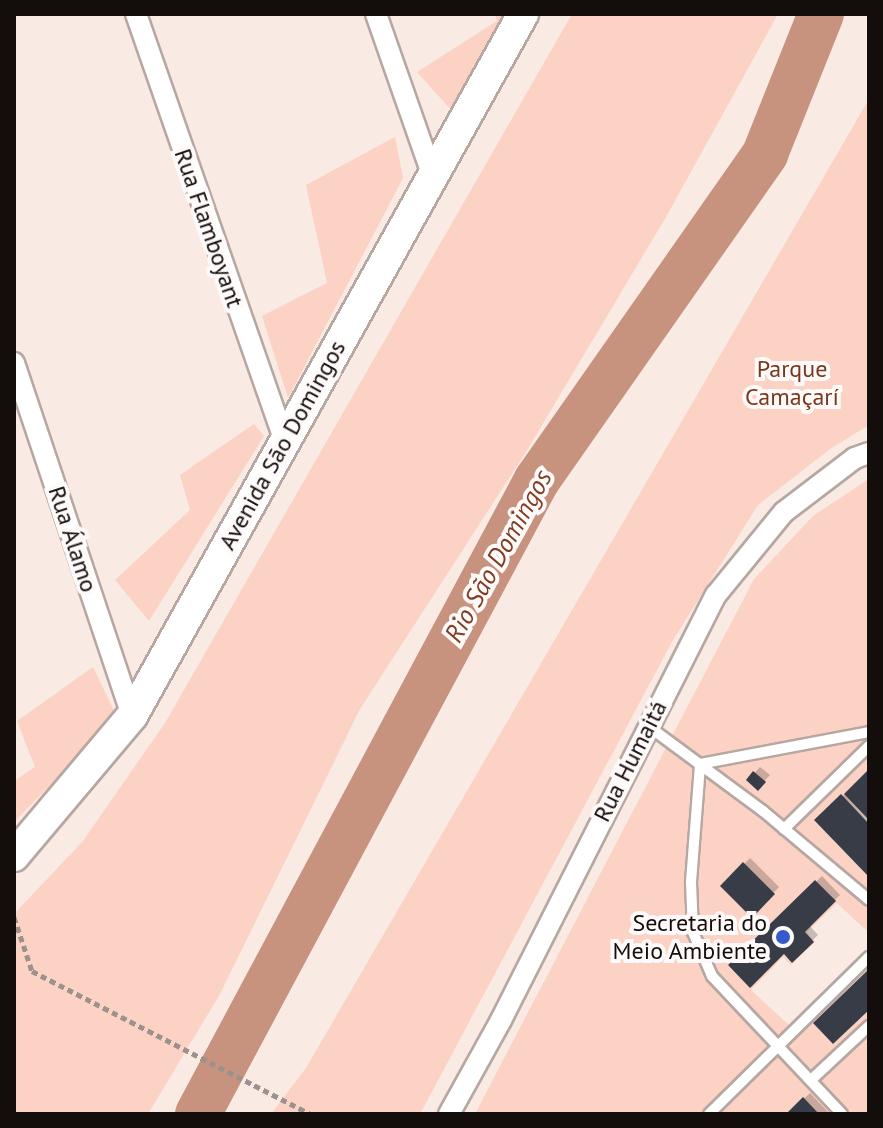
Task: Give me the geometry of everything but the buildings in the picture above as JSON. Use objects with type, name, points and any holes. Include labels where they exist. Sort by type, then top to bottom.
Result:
[{"type":"street","name":"Rua Flamboyant","points":[[136,14],[285,441]]},
{"type":"street","points":[[376,14],[432,174]]},
{"type":"street","name":"Avenida São Domingos","points":[[14,856],[132,716],[523,14]]},
{"type":"street","name":"Rua Álamo","points":[[14,363],[132,716]]},
{"type":"street","name":"Rua Humaitá","points":[[449,1114],[501,1020],[716,595],[784,512],[855,458],[869,453]]},
{"type":"lane","points":[[648,726],[784,829],[869,900]]},
{"type":"lane","points":[[700,764],[869,732]]},
{"type":"lane","points":[[784,829],[869,746]]},
{"type":"lane","points":[[700,764],[691,882],[693,932],[712,976],[842,1114]]},
{"type":"lane","points":[[709,1114],[869,957]]},
{"type":"lane","points":[[811,1080],[869,1026]]},
{"type":"path","points":[[14,917],[32,971],[310,1114]]},
{"type":"green space","points":[[495,14],[508,14],[453,112],[417,72],[497,21]]},
{"type":"green space","points":[[572,14],[778,14],[666,217],[526,452],[360,709],[220,994],[148,1114],[14,1114],[14,914],[83,841],[165,723]]},
{"type":"green space","name":"Parque Camaçarí","points":[[869,99],[869,425],[830,449],[758,505],[673,640],[420,1114],[271,1114],[306,1068]]},
{"type":"green space","points":[[395,137],[403,178],[288,398],[262,316],[327,283],[306,185]]},
{"type":"green space","points":[[254,424],[264,436],[149,621],[115,580],[190,510],[180,475]]},
{"type":"green space","points":[[869,479],[869,769],[844,794],[869,824],[841,795],[814,820],[869,877],[869,933],[837,903],[807,932],[815,942],[791,965],[783,957],[751,990],[789,1025],[869,948],[869,969],[813,1023],[833,1044],[869,1010],[869,1114],[819,1114],[803,1097],[786,1114],[475,1114],[754,579],[813,516]],"holes":[[[743,862],[775,894],[752,917],[720,886]],[[815,880],[835,902],[805,932],[813,942],[792,963],[784,954],[750,987],[728,965]]]},
{"type":"green space","points":[[93,667],[117,717],[14,822],[14,781],[35,767],[17,721]]},
{"type":"waterway","name":"Rio São Domingos","points":[[198,1114],[537,480],[765,154],[821,14]]},
{"type":"place","name":"Secretaria do Meio Ambiente","points":[[783,937]]}]
